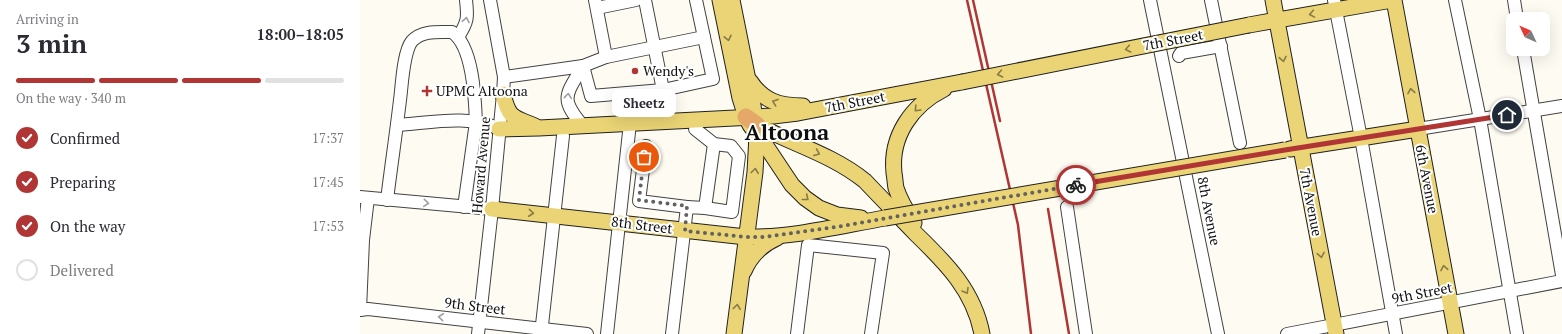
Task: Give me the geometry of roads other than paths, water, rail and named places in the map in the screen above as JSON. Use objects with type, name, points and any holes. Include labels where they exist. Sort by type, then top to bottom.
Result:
[{"type":"main road","points":[[720,0],[740,98],[753,124],[792,185],[805,198],[819,208],[837,215],[854,218],[885,218]]},
{"type":"main road","points":[[732,0],[748,79],[757,152],[734,334]]},
{"type":"main road","name":"7th Avenue","points":[[1273,0],[1335,330]]},
{"type":"main road","name":"7th Street","points":[[499,129],[583,126],[695,129],[753,124],[842,104],[1249,26],[1334,5],[1393,0]]},
{"type":"main road","name":"6th Avenue","points":[[1393,0],[1456,334]]},
{"type":"main road","points":[[748,79],[762,96],[781,104],[815,106],[842,104]]},
{"type":"main road","points":[[962,82],[932,94],[916,108],[903,126],[896,143],[893,164],[896,186],[904,206],[918,229],[964,288],[973,303],[979,319],[982,334]]},
{"type":"main road","points":[[503,94],[509,113],[515,118],[539,128]]},
{"type":"main road","points":[[753,124],[839,163],[852,171],[865,181],[942,260]]},
{"type":"main road","name":"7th Street","points":[[499,129],[510,137],[520,138],[563,136],[630,127],[753,124]]},
{"type":"main road","name":"8th Street","points":[[492,209],[619,222],[685,231],[746,237],[765,237],[785,235],[1285,150],[1418,130]]},
{"type":"main road","points":[[740,281],[756,250],[764,244],[785,235]]},
{"type":"street","points":[[458,37],[467,23],[468,16],[466,0]]},
{"type":"street","name":"Howard Avenue","points":[[478,334],[492,209],[504,76],[490,0]]},
{"type":"street","points":[[606,57],[596,4],[636,0]]},
{"type":"street","points":[[645,0],[663,90]]},
{"type":"street","points":[[583,66],[590,96],[663,90],[713,79],[696,0]]},
{"type":"street","name":"8th Avenue","points":[[1150,0],[1218,334]]},
{"type":"street","points":[[1211,0],[1240,143]]},
{"type":"street","points":[[1455,0],[1480,119],[1517,334]]},
{"type":"street","points":[[1514,0],[1516,12]]},
{"type":"street","points":[[1334,5],[1361,138],[1396,334]]},
{"type":"street","points":[[387,200],[407,53],[412,41],[423,34],[432,32],[452,32],[458,37],[466,51],[470,70],[476,122],[464,207]]},
{"type":"street","points":[[504,76],[583,66],[606,57],[704,37]]},
{"type":"street","points":[[1179,56],[1181,53],[1221,46]]},
{"type":"street","points":[[1524,56],[1562,275]]},
{"type":"street","points":[[583,66],[568,91],[567,103],[573,114],[583,126]]},
{"type":"street","name":"8th Street","points":[[1418,130],[1562,106]]},
{"type":"street","points":[[397,125],[476,122],[489,124],[499,129]]},
{"type":"street","points":[[607,334],[630,127]]},
{"type":"street","points":[[646,146],[639,200],[732,212],[739,156],[731,146],[714,144],[695,129]]},
{"type":"street","points":[[542,331],[563,136]]},
{"type":"street","points":[[706,208],[714,144]]},
{"type":"street","points":[[624,176],[642,179]]},
{"type":"street","points":[[736,185],[751,199]]},
{"type":"street","points":[[360,310],[364,198]]},
{"type":"street","name":"8th Street","points":[[364,198],[492,209]]},
{"type":"street","points":[[672,334],[687,206]]},
{"type":"street","points":[[1067,207],[1086,334]]},
{"type":"street","points":[[797,334],[808,245],[883,253],[871,334]]},
{"type":"street","name":"9th Street","points":[[1287,334],[1335,330],[1392,314],[1562,281]]},
{"type":"street","name":"9th Street","points":[[360,310],[374,310],[479,322],[542,331],[587,334]]},
{"type":"railway","points":[[967,0],[1018,225],[1031,334]]},
{"type":"railway","points":[[973,0],[1000,121]]},
{"type":"railway","points":[[1048,209],[1069,334]]},
{"type":"place","name":"Wendy's","points":[[635,71]]},
{"type":"place","name":"UPMC Altoona","points":[[427,91]]},
{"type":"place","name":"Sheetz","points":[[644,157]]},
{"type":"district","name":"Altoona","points":[[787,132]]}]
